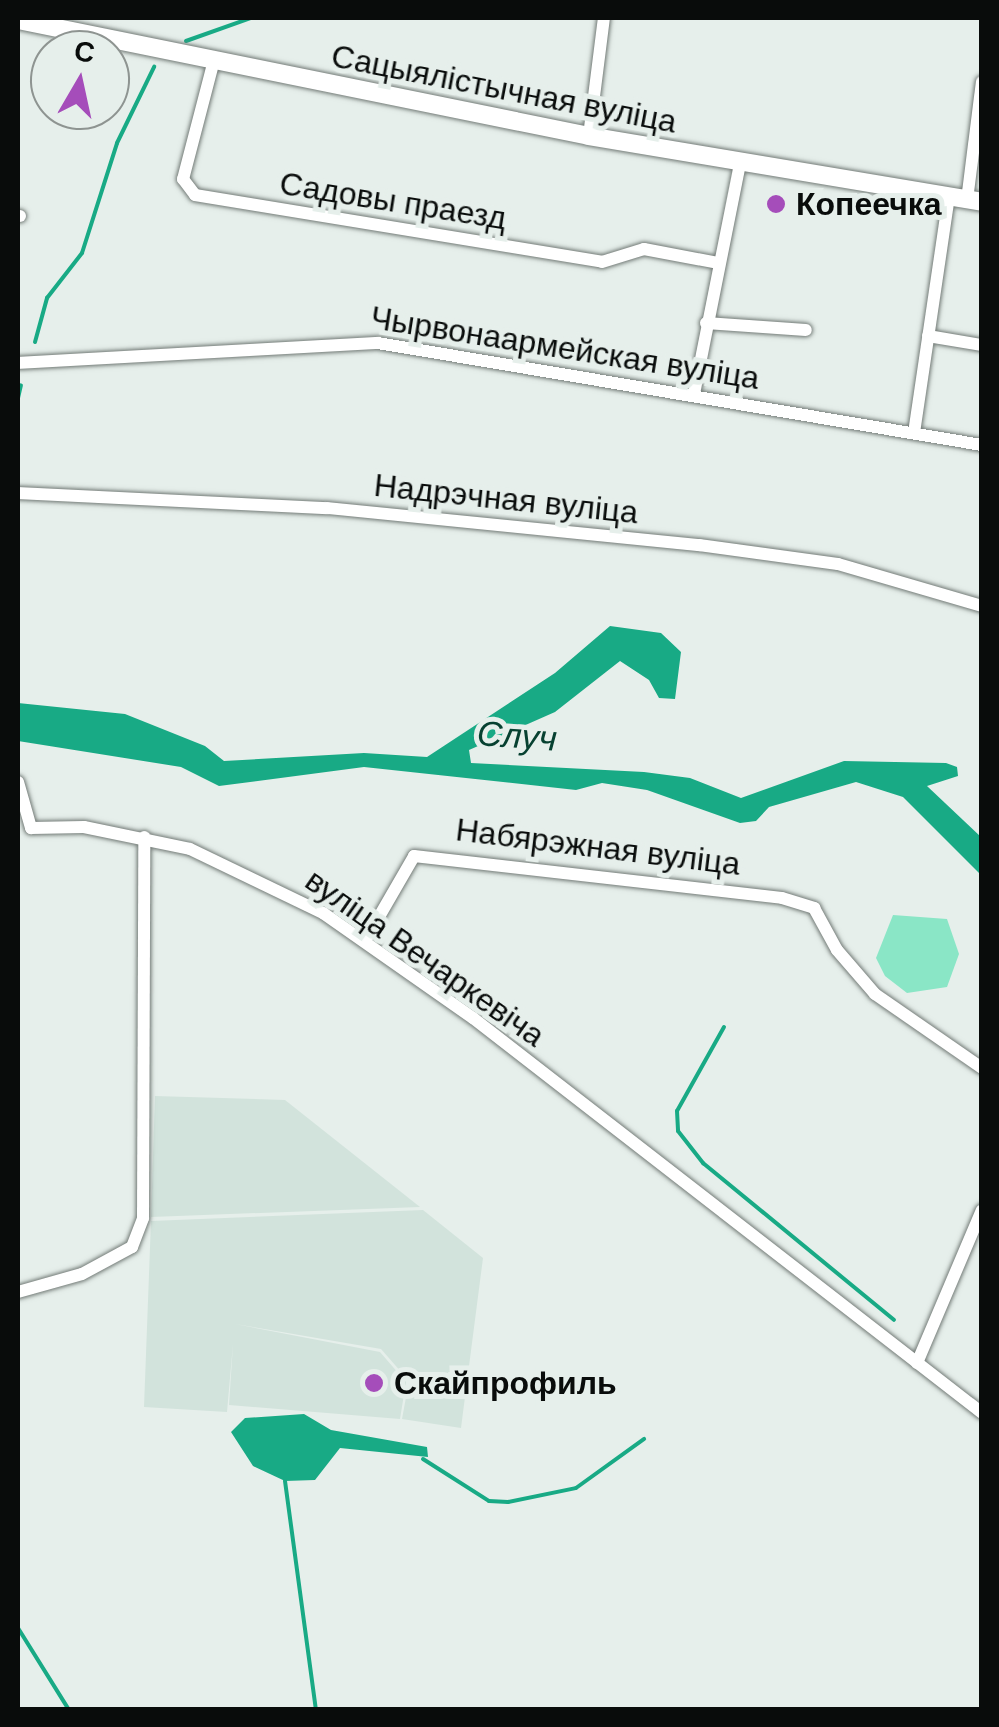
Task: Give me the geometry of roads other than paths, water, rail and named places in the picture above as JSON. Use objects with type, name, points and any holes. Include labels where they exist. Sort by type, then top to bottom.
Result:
[{"type":"main road","name":"Сацыялістычная вуліца","points":[[18,20],[214,64],[589,136],[966,200]]},
{"type":"street","points":[[589,136],[604,18]]},
{"type":"street","name":"Садовы праезд","points":[[214,64],[183,179],[195,196],[602,262],[644,250],[718,263]]},
{"type":"street","points":[[914,433],[928,336],[966,200],[982,82]]},
{"type":"street","points":[[694,394],[740,164]]},
{"type":"street","points":[[706,323],[806,330]]},
{"type":"street","points":[[928,336],[982,345]]},
{"type":"street","name":"Чырвонаармейская вуліца","points":[[18,362],[363,343],[982,444]]},
{"type":"street","name":"Надрэчная вуліца","points":[[18,494],[327,508],[699,545],[838,564],[982,606]]},
{"type":"street","name":"вуліца Вечаркевіча","points":[[18,782],[24,830],[144,837],[190,849],[273,887],[364,941],[656,1159],[917,1363]]},
{"type":"street","points":[[18,1292],[82,1274],[132,1248],[143,1218],[144,837]]},
{"type":"street","name":"Набярэжная вуліца","points":[[364,941],[414,856],[732,890],[814,908],[836,950],[875,994],[982,1068]]},
{"type":"street","points":[[982,1210],[917,1363],[982,1413]]},
{"type":"waterway","points":[[186,41],[251,18]]},
{"type":"waterway","points":[[35,342],[47,298],[82,253],[117,143],[154,67]]},
{"type":"waterway","points":[[18,398],[21,385]]},
{"type":"waterway","points":[[724,1027],[677,1111],[678,1131],[703,1163],[894,1320]]},
{"type":"waterway","points":[[423,1459],[489,1501],[508,1502],[576,1488],[644,1439]]},
{"type":"waterway","points":[[285,1481],[316,1710]]},
{"type":"waterway","points":[[18,1628],[69,1710]]},
{"type":"place","name":"Копеечка","points":[[776,204]]},
{"type":"place","name":"Скайпрофиль","points":[[374,1383]]},
{"type":"water label","name":"Случ","points":[[517,736]]}]
